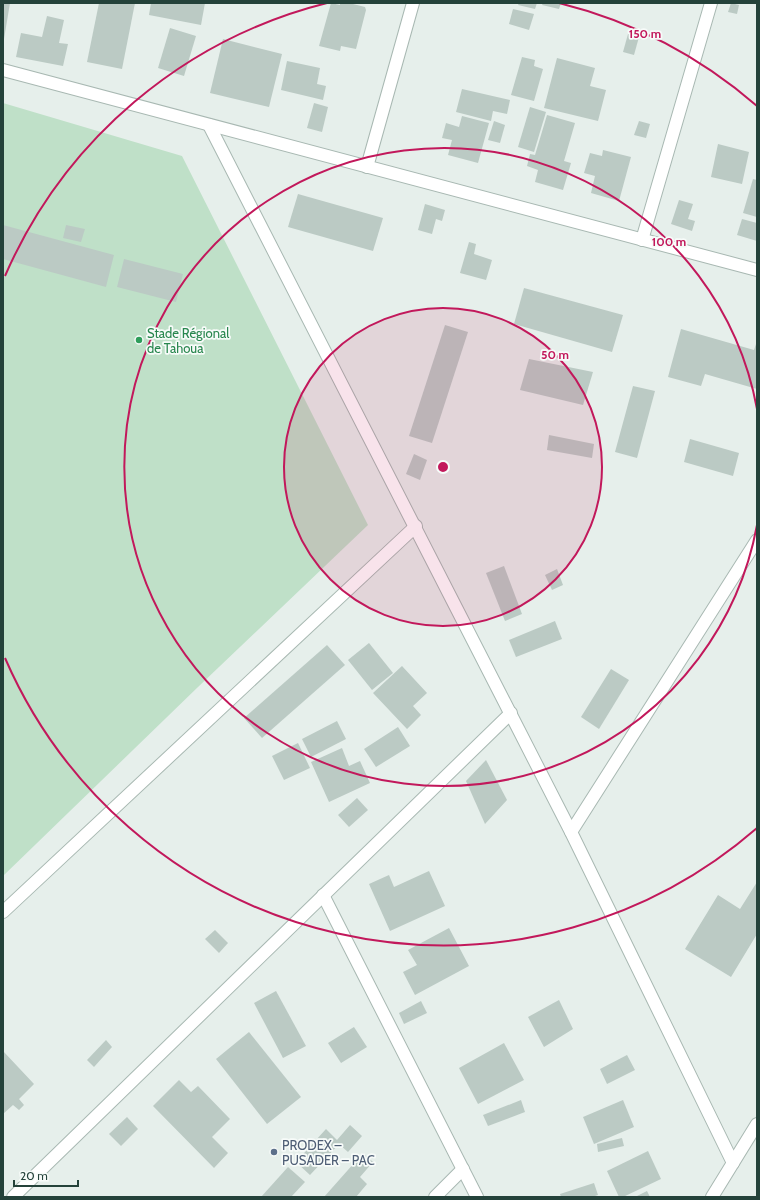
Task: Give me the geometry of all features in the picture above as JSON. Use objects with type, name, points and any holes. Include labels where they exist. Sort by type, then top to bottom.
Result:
[{"type":"street","points":[[367,167],[413,3]]},
{"type":"street","points":[[642,240],[711,3]]},
{"type":"street","points":[[3,70],[757,270]]},
{"type":"street","points":[[209,125],[511,713],[733,1163]]},
{"type":"street","points":[[3,912],[416,526]]},
{"type":"street","points":[[571,832],[757,540]]},
{"type":"street","points":[[12,1197],[511,713]]},
{"type":"street","points":[[323,895],[477,1197]]},
{"type":"street","points":[[712,1197],[757,1124]]},
{"type":"street","points":[[435,1197],[462,1170]]},
{"type":"green space","name":"Stade Régional de Tahoua","points":[[3,103],[182,156],[368,525],[3,876]]},
{"type":"building","points":[[3,3],[10,3],[4,39],[3,39]]},
{"type":"building","points":[[99,3],[135,3],[122,69],[87,62]]},
{"type":"building","points":[[151,3],[205,3],[201,25],[149,15]]},
{"type":"building","points":[[331,3],[340,5],[340,3],[349,3],[365,7],[366,10],[356,49],[341,46],[340,51],[319,46]]},
{"type":"building","points":[[519,3],[537,3],[535,9],[518,5]]},
{"type":"building","points":[[543,3],[561,3],[559,9],[542,5]]},
{"type":"building","points":[[731,3],[739,5],[737,14],[728,12]]},
{"type":"building","points":[[513,9],[534,14],[529,30],[509,24]]},
{"type":"building","points":[[47,16],[64,20],[59,43],[68,44],[63,66],[16,57],[21,33],[42,37]]},
{"type":"building","points":[[170,28],[196,36],[184,76],[158,68]]},
{"type":"building","points":[[628,34],[639,37],[634,55],[623,52]]},
{"type":"building","points":[[223,39],[282,54],[269,107],[210,93]]},
{"type":"building","points":[[522,57],[535,60],[534,66],[543,69],[534,101],[511,95]]},
{"type":"building","points":[[557,58],[595,68],[590,86],[606,90],[598,121],[544,108]]},
{"type":"building","points":[[287,61],[320,68],[317,84],[326,86],[323,100],[281,90]]},
{"type":"building","points":[[462,89],[510,100],[507,114],[493,111],[491,121],[456,112]]},
{"type":"building","points":[[314,103],[328,107],[322,132],[307,128]]},
{"type":"building","points":[[530,107],[546,112],[534,152],[518,147]]},
{"type":"building","points":[[547,115],[575,123],[564,161],[571,163],[563,190],[535,182],[538,170],[527,166],[530,154],[535,155]]},
{"type":"building","points":[[462,116],[489,123],[478,163],[448,155],[452,140],[442,138],[446,123],[459,127]]},
{"type":"building","points":[[494,121],[505,125],[500,143],[488,140]]},
{"type":"building","points":[[639,121],[650,124],[646,138],[634,135]]},
{"type":"building","points":[[718,144],[749,152],[742,184],[711,177]]},
{"type":"building","points":[[603,150],[631,157],[619,201],[591,193],[595,176],[584,173],[590,153],[602,156]]},
{"type":"building","points":[[753,179],[757,180],[757,217],[743,213]]},
{"type":"building","points":[[298,194],[383,218],[373,251],[288,227]]},
{"type":"building","points":[[679,200],[693,204],[688,219],[695,221],[692,231],[671,224]]},
{"type":"building","points":[[425,204],[445,210],[442,221],[436,219],[432,234],[418,230]]},
{"type":"building","points":[[742,219],[757,223],[757,241],[737,235]]},
{"type":"building","points":[[3,225],[114,255],[106,287],[3,259]]},
{"type":"building","points":[[66,225],[85,229],[81,242],[63,238]]},
{"type":"building","points":[[469,242],[476,244],[474,254],[492,260],[486,280],[460,273]]},
{"type":"building","points":[[124,259],[183,274],[176,302],[117,287]]},
{"type":"building","points":[[524,288],[623,315],[612,352],[514,324]]},
{"type":"building","points":[[445,325],[468,332],[432,443],[409,436]]},
{"type":"building","points":[[681,329],[754,350],[757,341],[757,389],[705,374],[701,386],[668,377]]},
{"type":"building","points":[[529,359],[593,372],[583,405],[520,390]]},
{"type":"building","points":[[633,386],[655,391],[637,458],[615,452]]},
{"type":"building","points":[[549,435],[594,444],[592,458],[547,450]]},
{"type":"building","points":[[690,439],[739,453],[733,476],[684,462]]},
{"type":"building","points":[[414,454],[427,460],[420,480],[406,474]]},
{"type":"building","points":[[504,566],[522,614],[505,621],[486,573]]},
{"type":"building","points":[[557,569],[563,585],[552,590],[545,575]]},
{"type":"building","points":[[555,621],[562,639],[516,657],[509,640]]},
{"type":"building","points":[[369,643],[393,673],[372,690],[348,660]]},
{"type":"building","points":[[327,645],[345,665],[262,738],[244,718]]},
{"type":"building","points":[[402,666],[427,693],[413,706],[421,715],[407,729],[373,693]]},
{"type":"building","points":[[611,669],[629,680],[599,729],[581,717]]},
{"type":"building","points":[[337,721],[346,739],[311,757],[302,739]]},
{"type":"building","points":[[398,727],[410,746],[376,767],[364,749]]},
{"type":"building","points":[[298,743],[310,768],[284,780],[272,756]]},
{"type":"building","points":[[342,748],[349,766],[360,761],[370,783],[329,802],[311,762]]},
{"type":"building","points":[[486,760],[507,800],[485,824],[466,781]]},
{"type":"building","points":[[357,798],[368,810],[349,827],[338,815]]},
{"type":"building","points":[[429,871],[445,906],[390,931],[369,884],[389,875],[394,887]]},
{"type":"building","points":[[757,882],[757,934],[731,977],[685,949],[718,895],[740,909]]},
{"type":"building","points":[[449,928],[469,966],[415,995],[403,972],[417,965],[408,950]]},
{"type":"building","points":[[215,930],[228,943],[219,953],[205,939]]},
{"type":"building","points":[[276,991],[306,1046],[283,1058],[254,1003]]},
{"type":"building","points":[[559,1000],[573,1029],[544,1047],[528,1017]]},
{"type":"building","points":[[421,1001],[427,1013],[404,1024],[399,1013]]},
{"type":"building","points":[[354,1027],[367,1047],[341,1063],[328,1043]]},
{"type":"building","points":[[249,1032],[301,1097],[267,1124],[216,1059]]},
{"type":"building","points":[[106,1040],[112,1047],[94,1067],[87,1060]]},
{"type":"building","points":[[504,1043],[524,1080],[478,1104],[459,1068]]},
{"type":"building","points":[[3,1051],[34,1084],[19,1099],[24,1105],[19,1110],[13,1105],[3,1114]]},
{"type":"building","points":[[627,1055],[635,1070],[607,1084],[600,1069]]},
{"type":"building","points":[[179,1080],[191,1092],[198,1086],[230,1119],[212,1137],[228,1153],[214,1168],[153,1106]]},
{"type":"building","points":[[521,1100],[525,1112],[488,1126],[483,1115]]},
{"type":"building","points":[[623,1100],[634,1127],[594,1144],[583,1117]]},
{"type":"building","points":[[127,1117],[138,1129],[121,1146],[109,1134]]},
{"type":"building","points":[[350,1125],[362,1136],[348,1152],[339,1144],[310,1175],[296,1162],[326,1129],[337,1140]]},
{"type":"building","points":[[622,1138],[624,1146],[598,1152],[597,1144]]},
{"type":"building","points":[[648,1151],[661,1179],[623,1197],[619,1197],[607,1171]]},
{"type":"building","points":[[363,1153],[373,1162],[360,1177],[367,1184],[356,1197],[324,1197]]},
{"type":"building","points":[[288,1167],[305,1182],[291,1197],[261,1197]]},
{"type":"building","points":[[594,1183],[598,1195],[592,1197],[561,1197],[560,1194]]},
{"type":"building","points":[[647,1191],[650,1197],[635,1197]]},
{"type":"place","name":"Stade Régional de Tahoua","points":[[139,340]]},
{"type":"place","name":"PRODEX – PUSADER – PAC","points":[[274,1152]]}]
